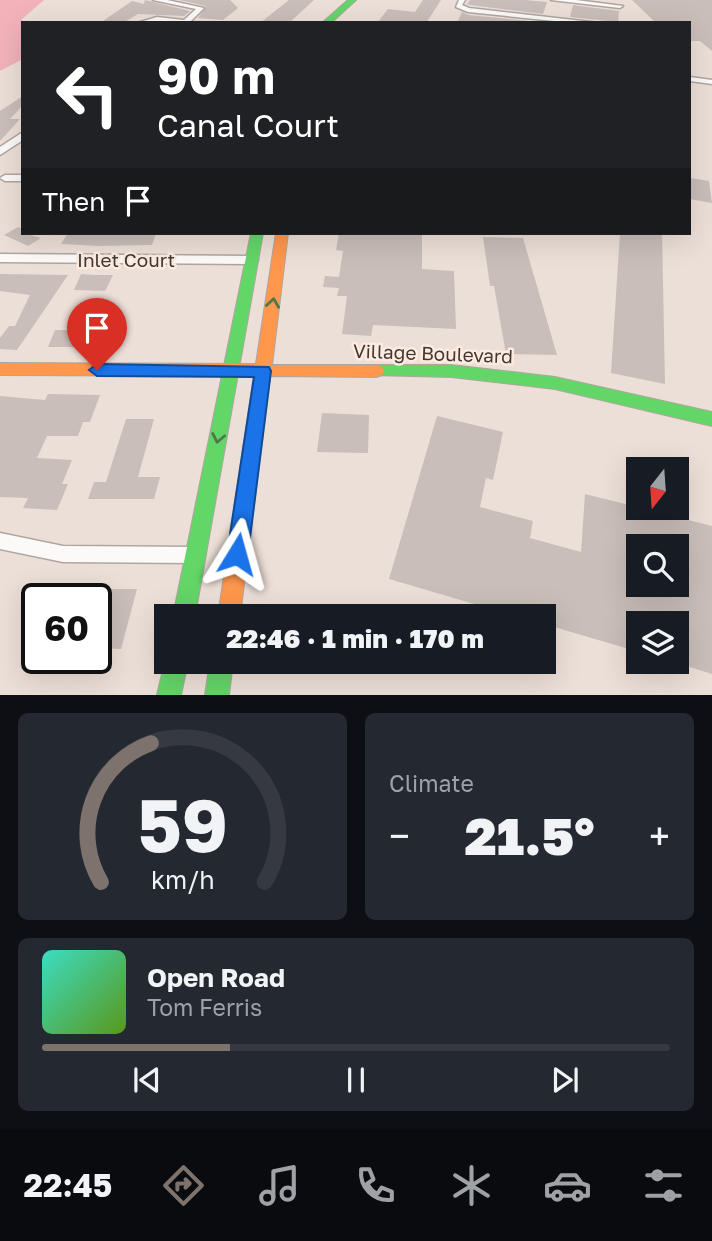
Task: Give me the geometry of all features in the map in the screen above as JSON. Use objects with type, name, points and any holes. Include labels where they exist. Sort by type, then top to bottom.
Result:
[{"type":"main road","points":[[335,21],[352,0]]},
{"type":"main road","points":[[335,21],[367,0]]},
{"type":"main road","points":[[186,604],[257,235]]},
{"type":"main road","points":[[231,604],[282,235]]},
{"type":"main road","name":"Village Boulevard","points":[[0,369],[451,371],[555,383],[712,419]]},
{"type":"main road","points":[[169,695],[173,674]]},
{"type":"main road","points":[[218,695],[221,674]]},
{"type":"street","points":[[156,0],[201,8],[189,21]]},
{"type":"street","points":[[462,0],[458,6],[463,9],[555,21],[560,0]]},
{"type":"street","points":[[554,0],[620,6]]},
{"type":"street","points":[[148,21],[178,21]]},
{"type":"street","points":[[691,79],[712,82]]},
{"type":"street","points":[[0,152],[21,136]]},
{"type":"street","points":[[5,178],[21,178]]},
{"type":"street","name":"Inlet Court","points":[[0,258],[252,260]]},
{"type":"street","points":[[0,541],[63,554],[196,555]]},
{"type":"shaded area","points":[[0,0],[44,0],[21,20],[23,21],[21,21],[21,60],[0,71]]},
{"type":"building","points":[[145,0],[190,11],[184,16],[138,14],[126,21],[103,21],[132,1],[144,4]]},
{"type":"building","points":[[179,0],[230,0],[238,8],[223,20],[198,18],[206,6]]},
{"type":"building","points":[[289,0],[314,0],[291,21],[263,21]]},
{"type":"building","points":[[423,0],[441,0],[427,21],[379,21],[388,9],[415,12]]},
{"type":"building","points":[[470,0],[547,2],[543,14],[467,4]]},
{"type":"building","points":[[632,0],[712,0],[712,51],[700,41],[691,41],[691,21],[654,21]]},
{"type":"building","points":[[573,5],[619,11],[618,21],[570,17]]},
{"type":"building","points":[[462,12],[468,15],[530,21],[458,21]]},
{"type":"building","points":[[21,97],[21,107],[10,119],[20,119],[0,141],[0,111]]},
{"type":"building","points":[[691,178],[709,181],[712,203],[691,199]]},
{"type":"building","points":[[18,227],[21,228],[21,235],[41,238],[28,246],[4,235]]},
{"type":"building","points":[[67,235],[155,235],[152,245],[61,244]]},
{"type":"building","points":[[339,235],[422,235],[422,269],[454,271],[456,329],[373,325],[371,336],[342,334],[347,296],[337,296],[339,288],[323,287],[325,276],[339,277],[343,251],[336,250]]},
{"type":"building","points":[[620,235],[662,235],[665,384],[611,373]]},
{"type":"building","points":[[483,237],[523,238],[557,355],[506,354],[494,286],[490,286]]},
{"type":"building","points":[[0,274],[68,275],[17,350],[0,349],[0,338],[9,326],[15,326],[30,295],[0,291]]},
{"type":"building","points":[[81,274],[113,275],[105,291],[74,290]]},
{"type":"building","points":[[55,330],[89,330],[82,347],[48,347]]},
{"type":"building","points":[[48,394],[100,395],[90,422],[83,422],[78,436],[47,436],[37,458],[72,460],[62,484],[68,484],[57,510],[23,508],[28,498],[0,497],[0,396],[45,400]]},
{"type":"building","points":[[322,413],[369,415],[368,453],[317,452]]},
{"type":"building","points":[[437,416],[503,432],[493,480],[486,478],[480,507],[533,521],[530,538],[581,552],[585,494],[626,504],[626,520],[688,520],[712,526],[712,674],[689,667],[689,611],[626,611],[626,648],[556,628],[556,604],[474,604],[389,579]]},
{"type":"building","points":[[126,419],[154,419],[138,477],[160,477],[154,499],[88,499],[94,482],[106,482]]},
{"type":"building","points":[[112,589],[137,589],[121,649],[112,649]]},
{"type":"traffic: fast","points":[[328,21],[352,0]]},
{"type":"traffic: fast","points":[[186,604],[257,235]]},
{"type":"traffic: fast","points":[[376,371],[451,371],[555,383],[712,419]]},
{"type":"traffic: fast","points":[[169,695],[173,674]]},
{"type":"traffic: fast","points":[[217,695],[220,674]]},
{"type":"traffic: slow","points":[[231,604],[282,235]]},
{"type":"traffic: slow","points":[[0,369],[376,371]]},
{"type":"route","points":[[97,370],[263,371],[237,554]]}]
